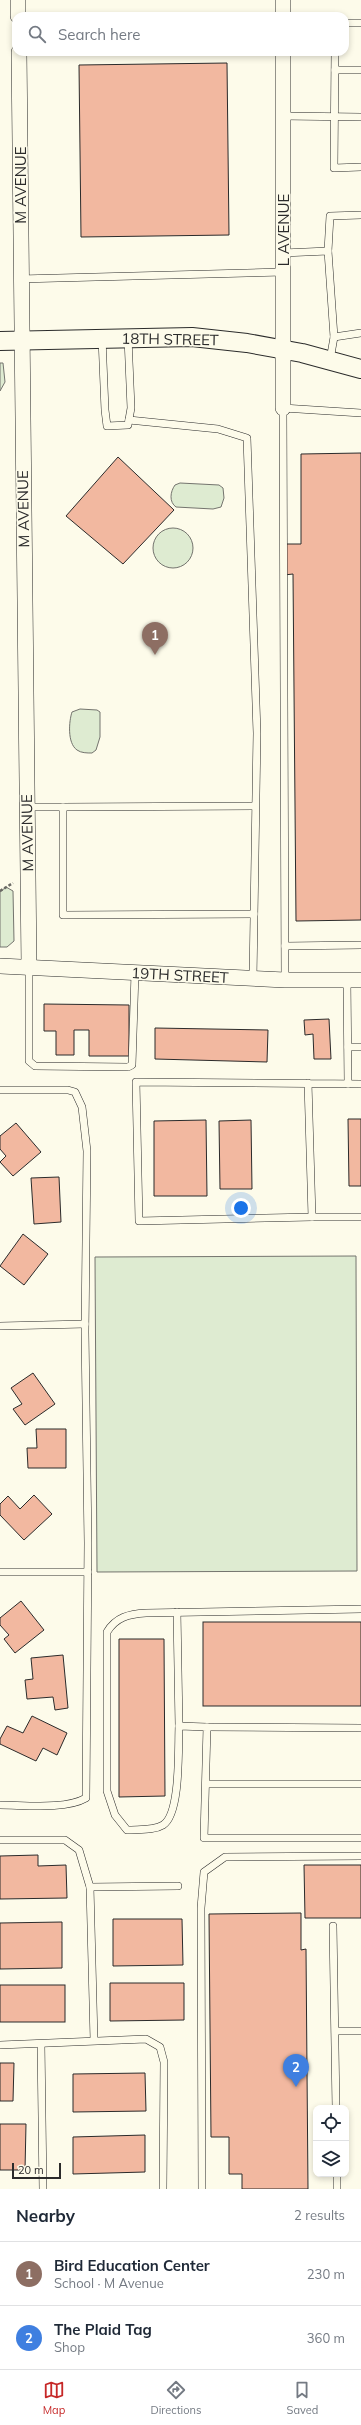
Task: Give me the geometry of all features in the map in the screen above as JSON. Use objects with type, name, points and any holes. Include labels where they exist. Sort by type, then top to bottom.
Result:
[{"type":"street","points":[[18,0],[18,12]]},
{"type":"street","points":[[282,0],[283,12]]},
{"type":"street","name":"M AVENUE","points":[[19,56],[20,280],[29,966]]},
{"type":"street","name":"L AVENUE","points":[[283,56],[284,408]]},
{"type":"street","name":"18TH STREET","points":[[0,341],[21,339],[192,337],[283,349],[361,369]]},
{"type":"street","name":"19TH STREET","points":[[0,966],[29,966],[67,970],[286,980],[354,980]]},
{"type":"lane","points":[[349,23],[361,23]]},
{"type":"lane","points":[[335,56],[334,168],[361,167]]},
{"type":"lane","points":[[335,70],[361,70]]},
{"type":"lane","points":[[283,116],[361,117]]},
{"type":"lane","points":[[330,361],[334,336],[328,251],[330,216],[361,215]]},
{"type":"lane","points":[[283,253],[328,251]]},
{"type":"lane","points":[[20,280],[283,272]]},
{"type":"lane","points":[[334,336],[361,333]]},
{"type":"lane","points":[[102,338],[107,426],[128,425],[131,408],[128,338]]},
{"type":"lane","points":[[286,980],[284,408],[361,413]]},
{"type":"lane","points":[[129,420],[218,429],[247,438],[257,733],[254,806],[253,978]]},
{"type":"lane","points":[[27,807],[254,806]]},
{"type":"lane","points":[[63,807],[63,915],[254,914]]},
{"type":"lane","points":[[285,946],[361,945]]},
{"type":"lane","points":[[29,966],[29,1061],[35,1066],[128,1067],[132,1065],[135,973]]},
{"type":"lane","points":[[348,1084],[348,1047],[354,980]]},
{"type":"lane","points":[[348,1047],[361,1047]]},
{"type":"lane","points":[[361,1084],[136,1082],[139,1221],[361,1217]]},
{"type":"lane","points":[[308,1083],[312,1217]]},
{"type":"lane","points":[[0,1090],[68,1090],[75,1092],[80,1098],[88,1151],[85,1324],[88,1572],[86,1798],[78,1802],[64,1805],[0,1805]]},
{"type":"lane","points":[[0,1326],[85,1324]]},
{"type":"lane","points":[[0,1572],[88,1572]]},
{"type":"lane","points":[[177,1612],[178,1726],[175,1801],[170,1820],[156,1828],[127,1830],[115,1815],[107,1791],[107,1632],[114,1622],[130,1614],[177,1612],[361,1609]]},
{"type":"lane","points":[[178,1726],[361,1728]]},
{"type":"lane","points":[[207,1727],[204,1838],[361,1838]]},
{"type":"lane","points":[[206,1784],[361,1784]]},
{"type":"lane","points":[[0,1840],[65,1840],[79,1850],[90,1887],[94,2040]]},
{"type":"lane","points":[[202,2189],[201,1908],[204,1872],[226,1857],[361,1856]]},
{"type":"lane","points":[[90,1887],[178,1886]]},
{"type":"lane","points":[[334,1926],[336,2105]]},
{"type":"lane","points":[[336,2031],[361,2031]]},
{"type":"lane","points":[[0,2044],[41,2044],[56,2041],[146,2040],[160,2047],[164,2062],[163,2189]]},
{"type":"lane","points":[[41,2044],[43,2189]]},
{"type":"lane","points":[[337,2177],[337,2189]]},
{"type":"green space","points":[[0,363],[3,363],[5,382],[0,391]]},
{"type":"green space","points":[[180,483],[219,485],[223,488],[224,498],[221,507],[213,509],[176,507],[171,500],[171,494],[175,485]]},
{"type":"green space","points":[[173,528],[181,530],[187,534],[191,540],[193,548],[191,556],[187,562],[181,566],[173,568],[165,566],[159,562],[155,556],[153,548],[155,540],[159,534],[165,530]]},
{"type":"green space","points":[[80,709],[97,710],[100,712],[100,737],[96,750],[92,753],[84,753],[77,750],[74,747],[70,737],[72,712]]},
{"type":"green space","points":[[6,887],[13,891],[14,941],[7,947],[0,947],[0,892]]},
{"type":"green space","points":[[356,1256],[357,1571],[97,1572],[95,1257]]},
{"type":"building","points":[[227,63],[229,235],[81,237],[79,65]]},
{"type":"building","points":[[361,453],[361,920],[296,921],[293,574],[284,575],[284,544],[301,544],[301,454]]},
{"type":"building","points":[[118,457],[174,510],[123,564],[66,516]]},
{"type":"building","points":[[44,1004],[129,1005],[129,1056],[89,1056],[89,1030],[74,1030],[74,1055],[56,1055],[56,1031],[44,1031]]},
{"type":"building","points":[[329,1019],[331,1059],[314,1059],[313,1034],[305,1035],[304,1020]]},
{"type":"building","points":[[155,1028],[268,1030],[267,1062],[155,1059]]},
{"type":"building","points":[[348,1119],[361,1119],[361,1186],[349,1186]]},
{"type":"building","points":[[206,1120],[207,1196],[154,1196],[154,1121]]},
{"type":"building","points":[[251,1120],[252,1189],[220,1189],[219,1121]]},
{"type":"building","points":[[16,1123],[41,1152],[13,1176],[0,1162],[6,1156],[0,1149],[0,1136]]},
{"type":"building","points":[[59,1177],[61,1222],[34,1224],[31,1178]]},
{"type":"building","points":[[23,1234],[48,1254],[24,1285],[0,1266]]},
{"type":"building","points":[[33,1373],[55,1404],[25,1425],[13,1409],[22,1404],[11,1388]]},
{"type":"building","points":[[36,1429],[66,1429],[66,1468],[28,1468],[27,1448],[37,1448]]},
{"type":"building","points":[[34,1495],[52,1514],[24,1540],[0,1515],[0,1504],[8,1496],[20,1509]]},
{"type":"building","points":[[21,1601],[44,1630],[15,1653],[4,1639],[9,1635],[0,1625],[0,1618]]},
{"type":"building","points":[[203,1622],[361,1622],[361,1706],[203,1706]]},
{"type":"building","points":[[119,1639],[164,1639],[165,1796],[119,1797]]},
{"type":"building","points":[[63,1655],[68,1708],[55,1710],[53,1697],[27,1699],[25,1680],[33,1679],[31,1658]]},
{"type":"building","points":[[32,1716],[67,1733],[57,1755],[43,1748],[36,1761],[0,1744],[0,1739],[7,1726],[23,1733]]},
{"type":"building","points":[[38,1855],[38,1866],[66,1865],[67,1898],[0,1899],[0,1856]]},
{"type":"building","points":[[304,1865],[361,1865],[361,1918],[305,1918]]},
{"type":"building","points":[[301,1913],[301,1950],[306,1949],[308,2189],[242,2189],[242,2174],[229,2174],[229,2137],[211,2137],[209,1914]]},
{"type":"building","points":[[113,1919],[182,1919],[183,1965],[113,1966]]},
{"type":"building","points":[[62,1922],[62,1968],[0,1969],[0,1923]]},
{"type":"building","points":[[110,1983],[184,1983],[184,2020],[110,2021]]},
{"type":"building","points":[[0,1985],[65,1985],[65,2022],[0,2022]]},
{"type":"building","points":[[0,2063],[14,2063],[13,2101],[0,2101]]},
{"type":"building","points":[[145,2073],[146,2111],[73,2112],[73,2074]]},
{"type":"building","points":[[0,2124],[26,2124],[25,2170],[0,2170]]},
{"type":"building","points":[[145,2135],[145,2172],[73,2174],[73,2137]]},
{"type":"place","name":"Bird Education Center","points":[[155,655]]},
{"type":"place","name":"The Plaid Tag","points":[[296,2087]]}]
